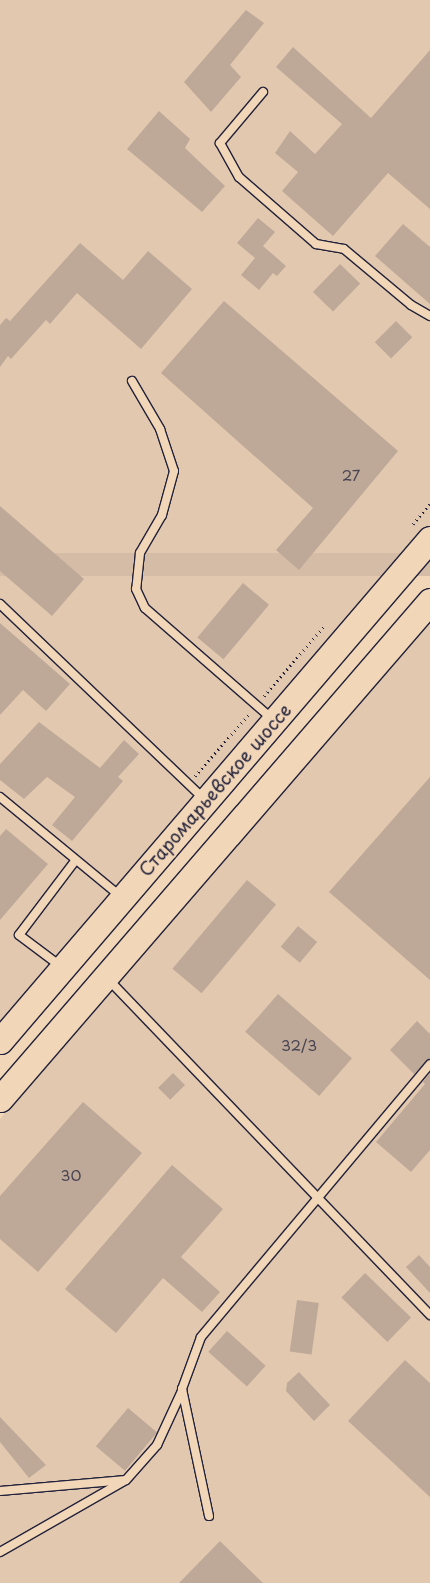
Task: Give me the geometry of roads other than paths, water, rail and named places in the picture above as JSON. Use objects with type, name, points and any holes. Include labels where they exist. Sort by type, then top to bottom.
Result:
[{"type":"main road","name":"Старомарьевское шоссе","points":[[0,1041],[206,801],[265,713],[420,533]]},
{"type":"main road","points":[[0,1099],[430,601]]},
{"type":"lane","points":[[263,92],[220,142],[239,177],[316,244],[344,249],[411,305],[430,316]]},
{"type":"lane","points":[[132,381],[160,429],[174,471],[162,515],[140,553],[136,589],[145,608],[265,713]]},
{"type":"lane","points":[[0,604],[206,801]]},
{"type":"lane","points":[[0,796],[74,861],[123,898]]},
{"type":"lane","points":[[63,968],[19,935],[74,861]]},
{"type":"lane","points":[[106,976],[320,1197],[430,1315]]},
{"type":"lane","points":[[0,1552],[126,1480],[157,1445],[172,1419],[201,1337],[430,1064]]},
{"type":"lane","points":[[182,1389],[209,1516]]},
{"type":"lane","points":[[0,1490],[126,1480]]}]
